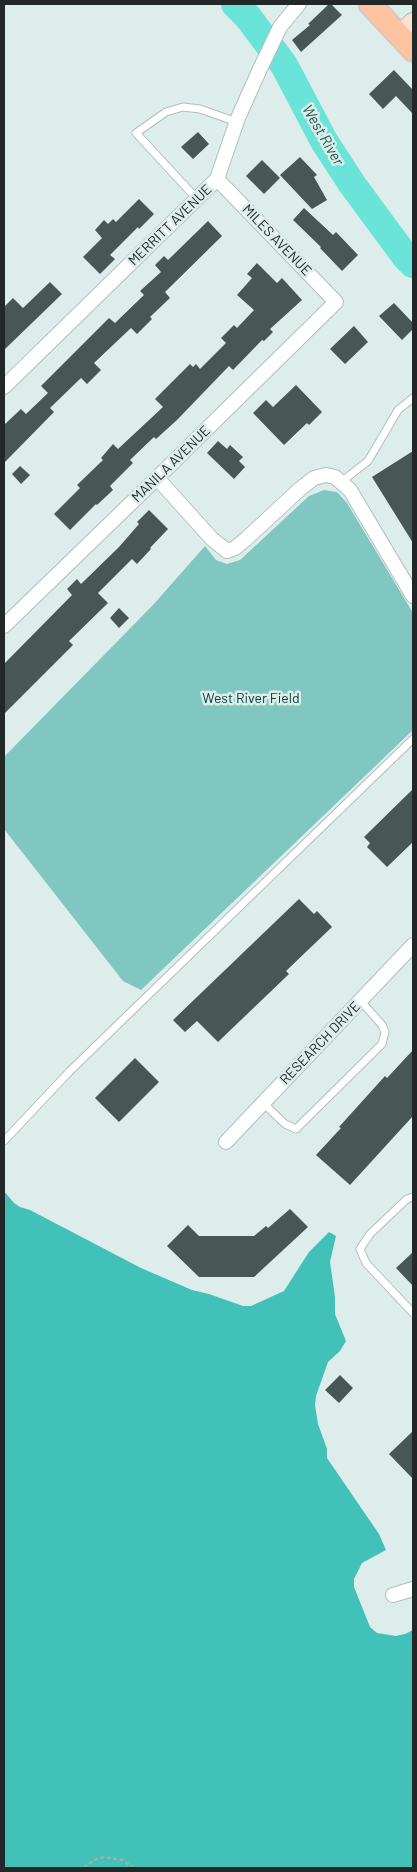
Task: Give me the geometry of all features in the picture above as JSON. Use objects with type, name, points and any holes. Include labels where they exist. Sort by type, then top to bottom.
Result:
[{"type":"main road","points":[[370,4],[409,37]]},
{"type":"street","name":"MERRITT AVENUE","points":[[4,387],[217,179],[237,122],[258,71],[280,27],[299,4]]},
{"type":"street","name":"MILES AVENUE","points":[[217,179],[336,302]]},
{"type":"street","name":"MANILA AVENUE","points":[[4,626],[336,302]]},
{"type":"street","points":[[157,478],[212,540],[227,551],[235,548],[246,539],[314,478],[335,476],[356,500],[413,596]]},
{"type":"street","name":"RESEARCH DRIVE","points":[[226,1142],[413,945]]},
{"type":"street","points":[[393,1595],[413,1589]]},
{"type":"lane","points":[[197,199],[136,133],[166,112],[183,107],[200,108],[237,122]]},
{"type":"lane","points":[[342,482],[368,461],[398,410],[413,398]]},
{"type":"lane","points":[[4,1141],[69,1072],[413,740]]},
{"type":"lane","points":[[263,1103],[284,1124],[296,1129],[382,1044],[385,1032],[382,1025],[360,1000]]},
{"type":"lane","points":[[413,1197],[407,1199],[370,1234],[360,1249],[366,1263],[413,1312]]},
{"type":"path","points":[[84,1868],[94,1860],[104,1857],[122,1860],[134,1868]]},
{"type":"green space","name":"West River Field","points":[[324,490],[337,492],[347,503],[413,613],[413,730],[141,990],[123,981],[4,829],[4,757],[153,605],[205,546],[216,560],[227,564],[240,560],[309,496]]},
{"type":"shaded area","points":[[4,1191],[20,1207],[30,1210],[141,1268],[192,1290],[243,1306],[251,1306],[284,1291],[309,1252],[329,1232],[336,1236],[330,1262],[335,1297],[335,1314],[346,1341],[340,1351],[328,1362],[316,1396],[315,1405],[318,1424],[327,1449],[327,1458],[379,1534],[386,1550],[362,1563],[354,1579],[354,1587],[370,1627],[377,1633],[396,1636],[413,1630],[413,1868],[4,1868]]},
{"type":"building","points":[[329,4],[342,15],[301,52],[292,40],[310,25],[308,24]]},
{"type":"building","points":[[394,70],[413,90],[413,114],[396,96],[383,109],[369,94]]},
{"type":"building","points":[[198,132],[209,144],[193,159],[181,147]]},
{"type":"building","points":[[300,157],[317,175],[314,177],[327,200],[312,209],[280,175]]},
{"type":"building","points":[[262,160],[280,178],[264,194],[246,176]]},
{"type":"building","points":[[139,199],[154,214],[110,255],[115,259],[100,274],[83,257],[102,238],[95,230],[104,220],[108,224],[113,219],[116,222]]},
{"type":"building","points":[[304,208],[333,235],[336,232],[358,255],[342,271],[293,220]]},
{"type":"building","points":[[208,221],[222,236],[165,292],[170,298],[150,317],[152,319],[137,334],[131,328],[94,363],[101,370],[87,384],[81,378],[50,408],[54,412],[4,463],[4,425],[21,409],[26,414],[48,393],[41,386],[109,318],[115,323],[144,295],[140,291],[161,272],[155,265],[164,256],[168,260]]},
{"type":"building","points":[[257,263],[277,283],[282,278],[302,300],[270,329],[273,332],[264,341],[262,340],[233,370],[229,366],[177,420],[156,439],[154,437],[130,460],[133,463],[110,486],[113,490],[70,530],[54,514],[80,488],[77,485],[103,460],[101,458],[113,444],[118,449],[163,407],[155,399],[190,364],[193,367],[196,364],[200,369],[226,343],[221,338],[234,325],[237,328],[254,310],[237,295],[252,278],[247,274]]},
{"type":"building","points":[[50,282],[62,294],[4,350],[4,307],[13,298],[23,308]]},
{"type":"building","points":[[394,303],[413,323],[413,329],[402,340],[379,316]]},
{"type":"building","points":[[354,326],[368,342],[345,364],[330,349]]},
{"type":"building","points":[[296,385],[322,412],[309,425],[307,423],[284,445],[253,413],[266,400],[273,407]]},
{"type":"building","points":[[218,441],[227,449],[230,445],[243,457],[239,461],[245,467],[234,479],[207,453]]},
{"type":"building","points":[[413,451],[413,543],[372,477]]},
{"type":"building","points":[[20,466],[30,475],[21,484],[12,474]]},
{"type":"building","points":[[149,510],[168,529],[137,564],[132,559],[98,593],[108,603],[69,641],[73,645],[4,714],[4,664],[72,595],[67,589],[77,579],[81,584],[119,547],[139,524],[137,522]]},
{"type":"building","points":[[119,608],[129,618],[119,628],[110,618]]},
{"type":"building","points":[[413,789],[413,842],[387,867],[367,847],[370,843],[364,837]]},
{"type":"building","points":[[299,899],[314,914],[317,911],[332,927],[286,971],[289,974],[218,1042],[197,1021],[185,1032],[173,1020]]},
{"type":"building","points":[[413,1050],[413,1116],[350,1185],[316,1155],[385,1076],[387,1078]]},
{"type":"building","points":[[135,1058],[159,1082],[119,1122],[95,1098]]},
{"type":"building","points":[[290,1209],[308,1227],[254,1277],[199,1277],[167,1246],[188,1225],[199,1236],[254,1236],[266,1226],[268,1228]]},
{"type":"building","points":[[413,1252],[413,1286],[396,1268]]},
{"type":"building","points":[[340,1375],[353,1388],[339,1403],[325,1390]]},
{"type":"building","points":[[413,1431],[413,1479],[389,1454]]},
{"type":"waterway","name":"West River","points":[[235,4],[248,17],[284,65],[324,141],[352,184],[405,256],[413,264]]}]
